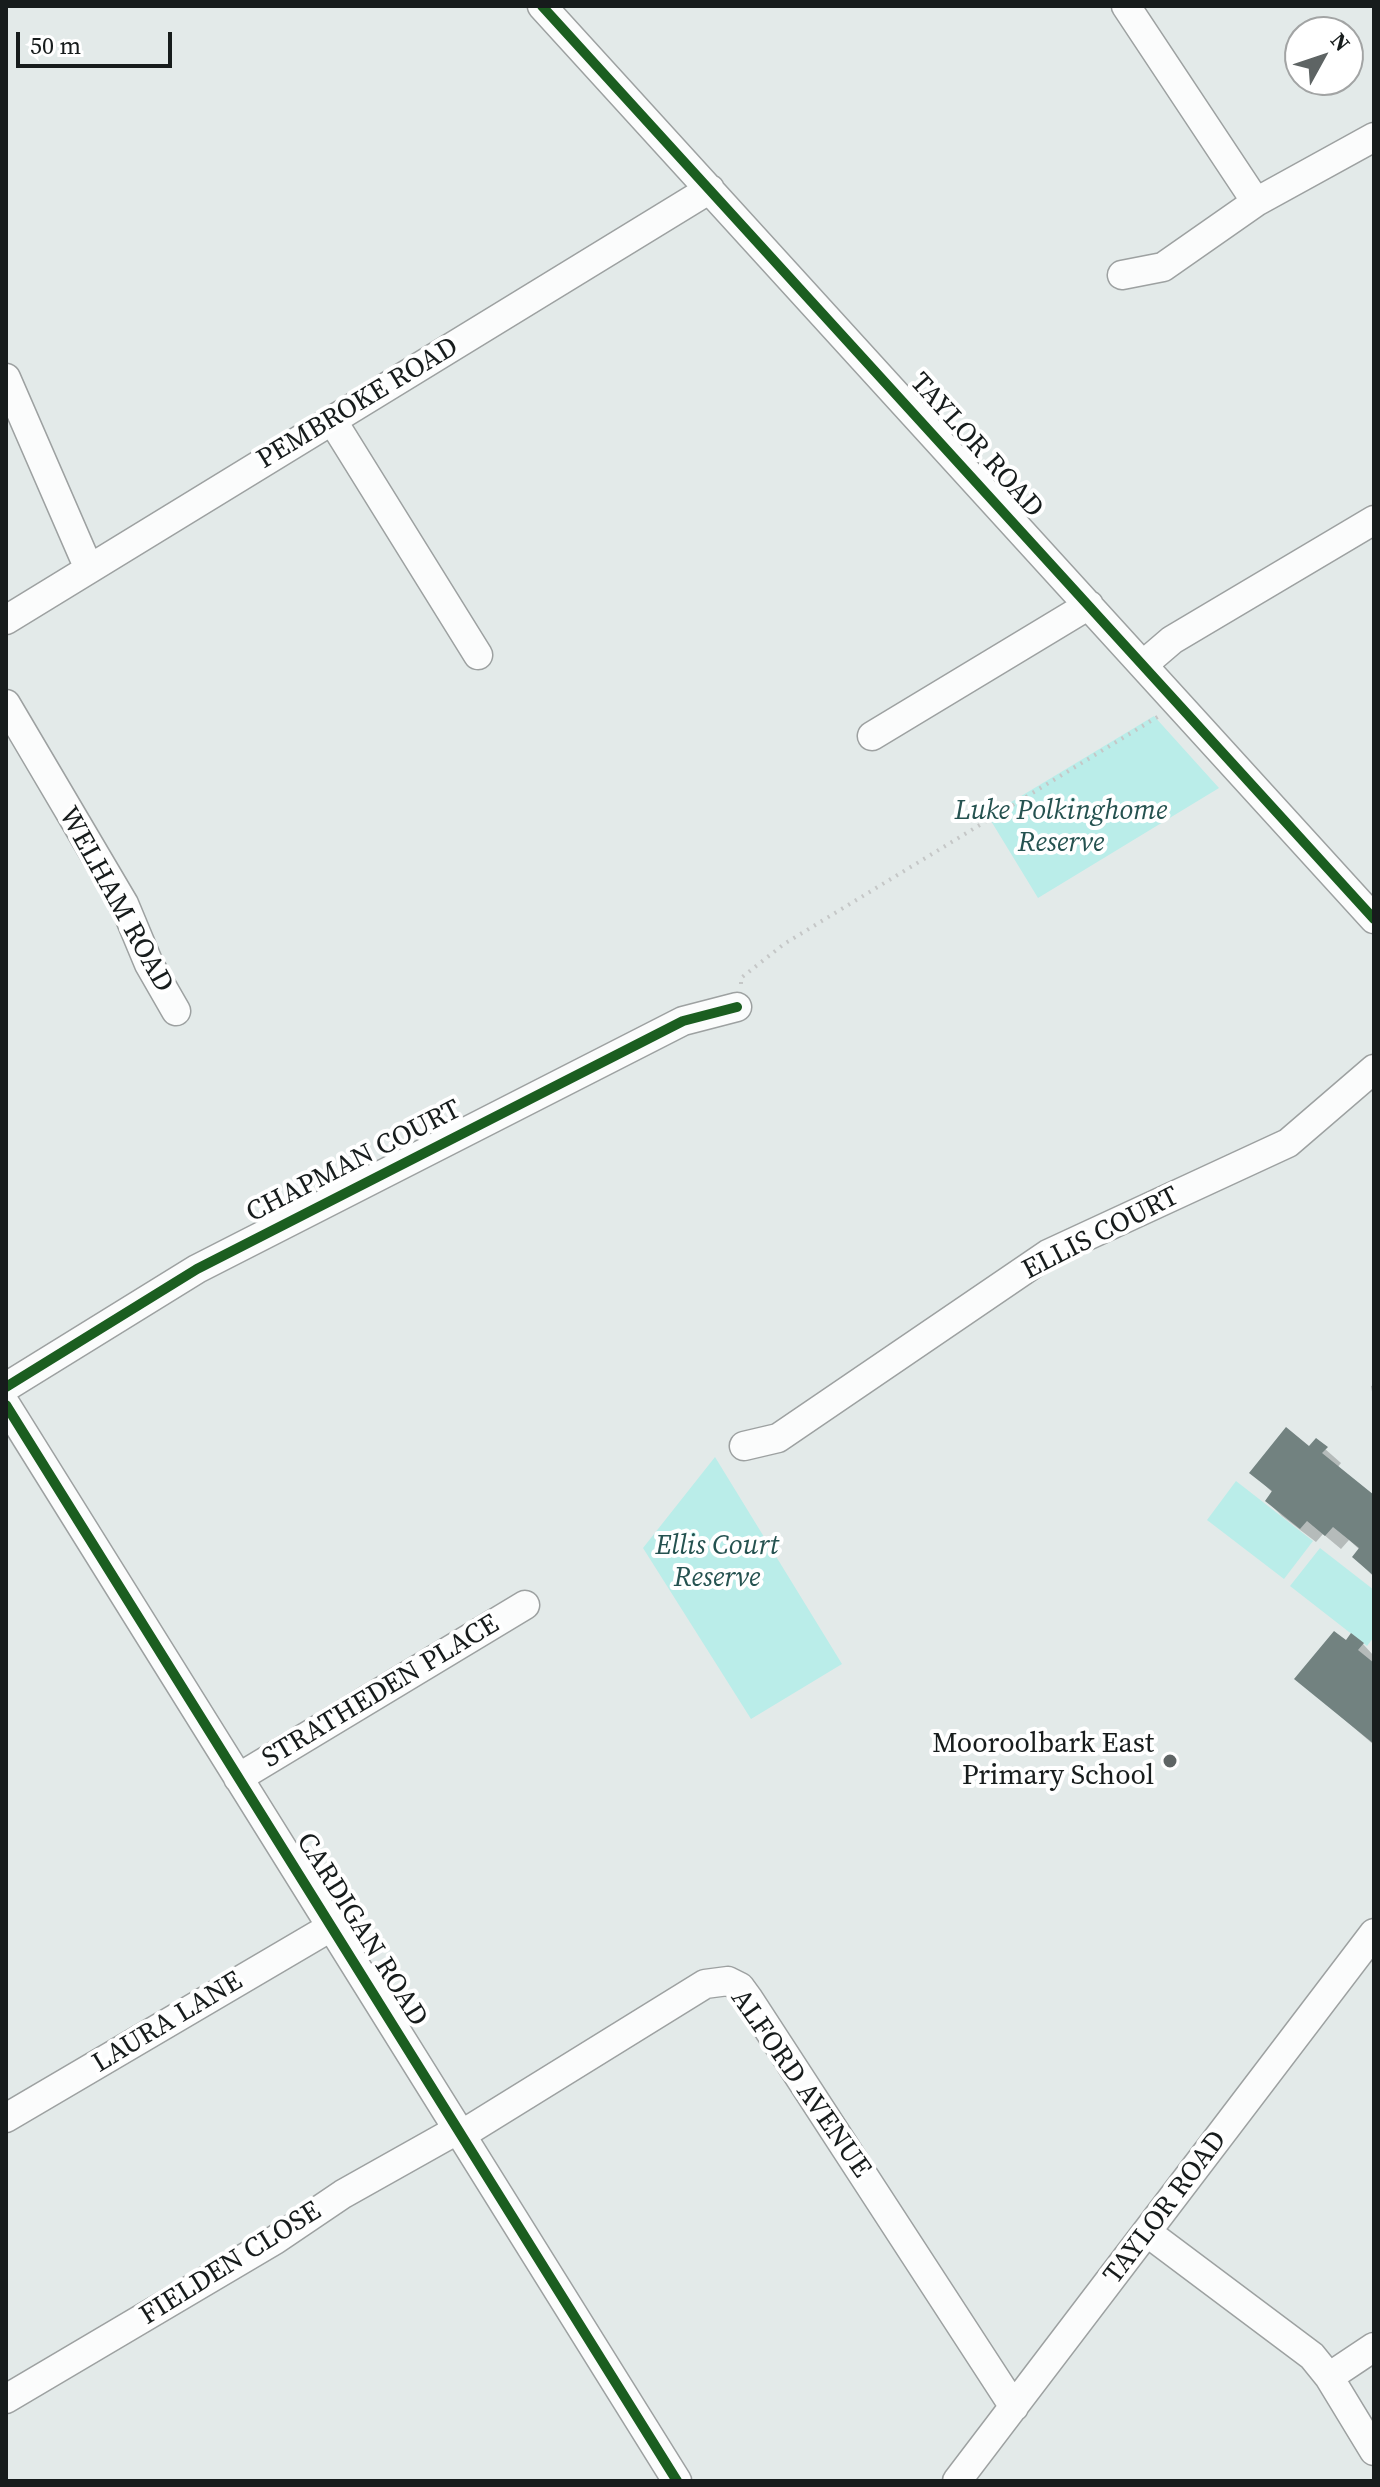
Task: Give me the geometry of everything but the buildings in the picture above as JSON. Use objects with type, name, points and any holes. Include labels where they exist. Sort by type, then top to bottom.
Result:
[{"type":"street","name":"TAYLOR ROAD","points":[[542,6],[1374,919]]},
{"type":"street","points":[[1126,6],[1256,202]]},
{"type":"street","points":[[1122,275],[1163,267],[1256,202],[1374,137]]},
{"type":"street","name":"PEMBROKE ROAD","points":[[6,620],[710,189]]},
{"type":"street","points":[[6,378],[89,569]]},
{"type":"street","points":[[332,420],[478,655]]},
{"type":"street","points":[[1144,664],[1172,640],[1374,520]]},
{"type":"street","points":[[872,736],[1089,605]]},
{"type":"street","name":"WELHAM ROAD","points":[[6,704],[124,904],[149,964],[176,1011]]},
{"type":"street","name":"CHAPMAN COURT","points":[[6,1387],[197,1269],[683,1021],[737,1007]]},
{"type":"street","name":"ELLIS COURT","points":[[744,1446],[778,1438],[1048,1254],[1288,1143],[1374,1069]]},
{"type":"street","name":"CARDIGAN ROAD","points":[[6,1405],[677,2481]]},
{"type":"street","name":"STRATHEDEN PLACE","points":[[238,1778],[525,1605]]},
{"type":"street","name":"LAURA LANE","points":[[6,2118],[331,1927]]},
{"type":"street","name":"TAYLOR ROAD","points":[[957,2481],[1374,1933]]},
{"type":"street","name":"ALFORD AVENUE","points":[[459,2132],[705,1984],[728,1981],[740,1987],[748,1998],[1014,2407]]},
{"type":"street","name":"FIELDEN CLOSE","points":[[6,2399],[275,2240],[343,2194],[459,2132]]},
{"type":"street","points":[[1148,2233],[1312,2356],[1329,2377],[1374,2451]]},
{"type":"street","points":[[1329,2377],[1374,2347]]},
{"type":"path","points":[[737,1007],[741,978],[784,944],[1161,715]]},
{"type":"green space","name":"Luke Polkinghome Reserve","points":[[1154,716],[1219,788],[1038,898],[988,816]]},
{"type":"green space","name":"Ellis Court Reserve","points":[[715,1457],[842,1664],[751,1719],[643,1548]]},
{"type":"green space","points":[[1236,1481],[1313,1541],[1284,1579],[1207,1520]]},
{"type":"green space","points":[[1320,1548],[1374,1590],[1374,1637],[1367,1646],[1290,1586]]},
{"type":"cycle path","points":[[542,6],[1374,919]]},
{"type":"cycle path","points":[[6,1387],[197,1269],[683,1021],[737,1007]]},
{"type":"cycle path","points":[[6,1405],[677,2481]]},
{"type":"place","name":"Mooroolbark East Primary School","points":[[1170,1761]]}]
